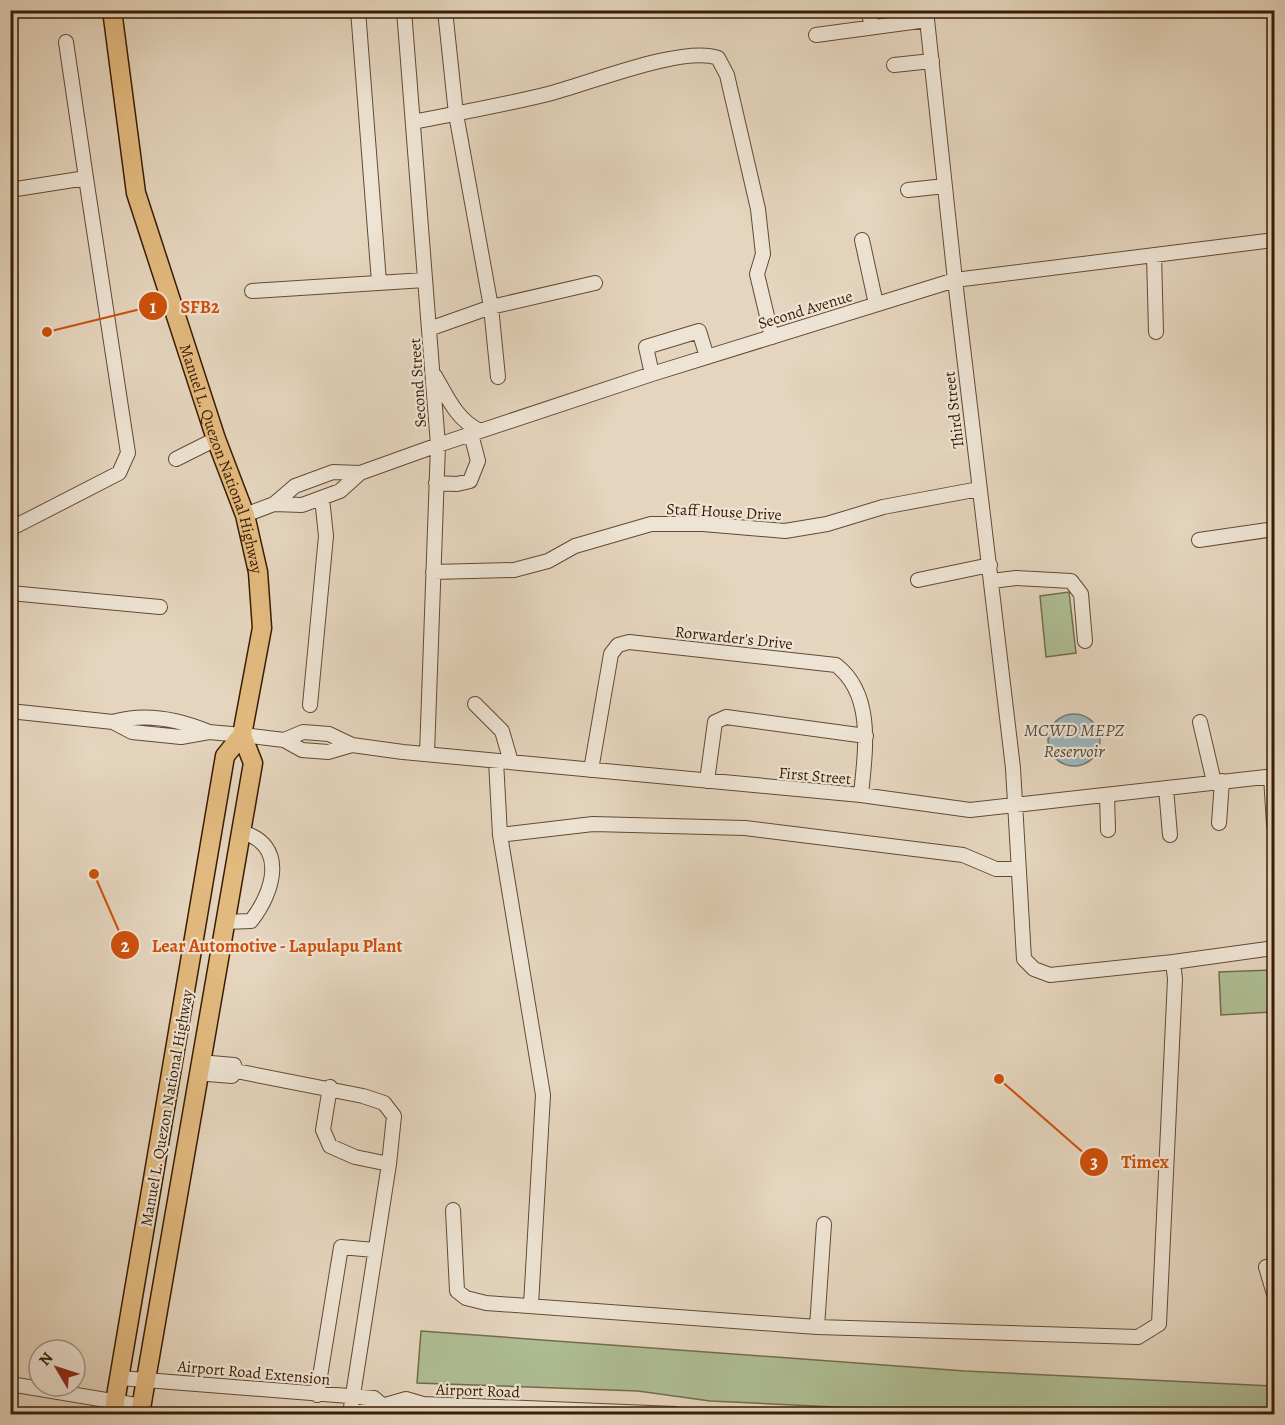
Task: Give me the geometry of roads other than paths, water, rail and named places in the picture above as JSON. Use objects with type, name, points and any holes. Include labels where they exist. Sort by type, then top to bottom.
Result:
[{"type":"main road","name":"Manuel L. Quezon National Highway","points":[[112,10],[136,193],[216,439],[245,515],[258,572],[262,628],[242,735],[225,756],[115,1408]]},
{"type":"main road","name":"Manuel L. Quezon National Highway","points":[[141,1410],[204,1068],[225,922],[253,763],[242,735]]},
{"type":"street","points":[[358,10],[379,282]]},
{"type":"street","name":"Second Street","points":[[404,10],[438,445],[427,754]]},
{"type":"street","points":[[446,10],[456,114],[491,307],[498,377]]},
{"type":"street","points":[[868,10],[872,27]]},
{"type":"street","points":[[816,36],[927,15]]},
{"type":"street","name":"Third Street","points":[[927,15],[955,279],[1017,806],[1018,869],[1024,959],[1034,969],[1050,975],[1275,948]]},
{"type":"street","points":[[10,510],[12,528],[120,473],[128,453],[66,42]]},
{"type":"street","points":[[413,122],[549,94],[682,56],[706,53],[718,58],[727,75],[758,209],[763,254],[757,274],[772,336]]},
{"type":"street","points":[[894,65],[932,61]]},
{"type":"street","points":[[10,190],[86,178]]},
{"type":"street","points":[[908,190],[945,186]]},
{"type":"street","points":[[862,240],[876,304]]},
{"type":"street","name":"Second Avenue","points":[[245,515],[274,504],[295,486],[333,472],[360,473],[652,374],[955,279],[1275,240]]},
{"type":"street","points":[[1154,255],[1156,332]]},
{"type":"street","points":[[252,291],[425,280]]},
{"type":"street","points":[[429,329],[491,307],[595,283]]},
{"type":"street","points":[[652,374],[646,347],[699,331],[707,357]]},
{"type":"street","points":[[433,371],[453,408],[476,432],[478,461],[470,481],[457,484],[436,483]]},
{"type":"street","points":[[176,459],[216,439]]},
{"type":"street","name":"Second Avenue","points":[[274,504],[302,505],[322,498],[340,491],[360,473]]},
{"type":"street","name":"Staff House Drive","points":[[434,572],[514,570],[548,561],[575,546],[651,524],[703,524],[784,531],[827,524],[883,507],[979,489]]},
{"type":"street","points":[[310,705],[326,536],[322,498]]},
{"type":"street","points":[[1199,540],[1275,529]]},
{"type":"street","points":[[918,580],[990,565]]},
{"type":"street","points":[[992,581],[1017,578],[1071,581],[1081,594],[1085,641]]},
{"type":"street","points":[[10,593],[160,607]]},
{"type":"street","name":"Rorwarder's Drive","points":[[591,770],[610,654],[618,645],[629,642],[836,664],[847,673],[860,702],[866,736],[861,795]]},
{"type":"street","points":[[474,704],[502,731],[511,762]]},
{"type":"street","name":"First Street","points":[[10,711],[113,722],[132,732],[181,737],[209,732],[284,740],[302,750],[321,752],[352,745],[496,761],[861,795],[970,810],[1273,776]]},
{"type":"street","points":[[707,781],[715,722],[726,717],[866,736]]},
{"type":"street","points":[[1200,722],[1218,782],[1219,823]]},
{"type":"street","points":[[496,761],[500,835],[543,1095],[531,1305]]},
{"type":"street","points":[[1273,776],[1274,825]]},
{"type":"street","points":[[1166,788],[1170,835]]},
{"type":"street","points":[[1107,795],[1108,830]]},
{"type":"street","points":[[500,835],[593,824],[745,828],[963,855],[996,869],[1018,869]]},
{"type":"street","points":[[225,922],[251,921],[264,905],[270,884],[273,860],[264,845],[254,835],[241,832]]},
{"type":"street","points":[[453,1210],[458,1291],[466,1298],[486,1303],[817,1327],[1138,1337],[1159,1324],[1175,979],[1173,962]]},
{"type":"street","points":[[204,1068],[208,1074],[232,1076],[236,1071],[330,1087],[384,1102],[394,1116],[389,1164],[351,1396],[352,1414]]},
{"type":"street","points":[[330,1087],[323,1130],[330,1146],[355,1157],[389,1164]]},
{"type":"street","points":[[817,1327],[824,1224]]},
{"type":"street","points":[[317,1395],[341,1246],[374,1250]]},
{"type":"street","points":[[1266,1267],[1275,1294]]},
{"type":"street","name":"Airport Road Extension","points":[[120,1377],[374,1398],[382,1405]]},
{"type":"street","points":[[10,1384],[115,1408],[141,1410]]},
{"type":"street","name":"Airport Road","points":[[352,1414],[406,1399],[423,1404],[486,1411],[675,1414]]},
{"type":"street","name":"Airport Road","points":[[411,1414],[423,1404]]},
{"type":"water","name":"MCWD MEPZ Reservoir","points":[[1074,714],[1084,716],[1092,722],[1098,730],[1100,740],[1098,750],[1092,758],[1084,764],[1074,766],[1064,764],[1056,758],[1050,750],[1048,740],[1050,730],[1056,722],[1064,716]]},
{"type":"place","name":"SFB2","points":[[47,332]]},
{"type":"place","name":"Lear Automotive - Lapulapu Plant","points":[[94,874]]},
{"type":"place","name":"Timex","points":[[999,1079]]}]
